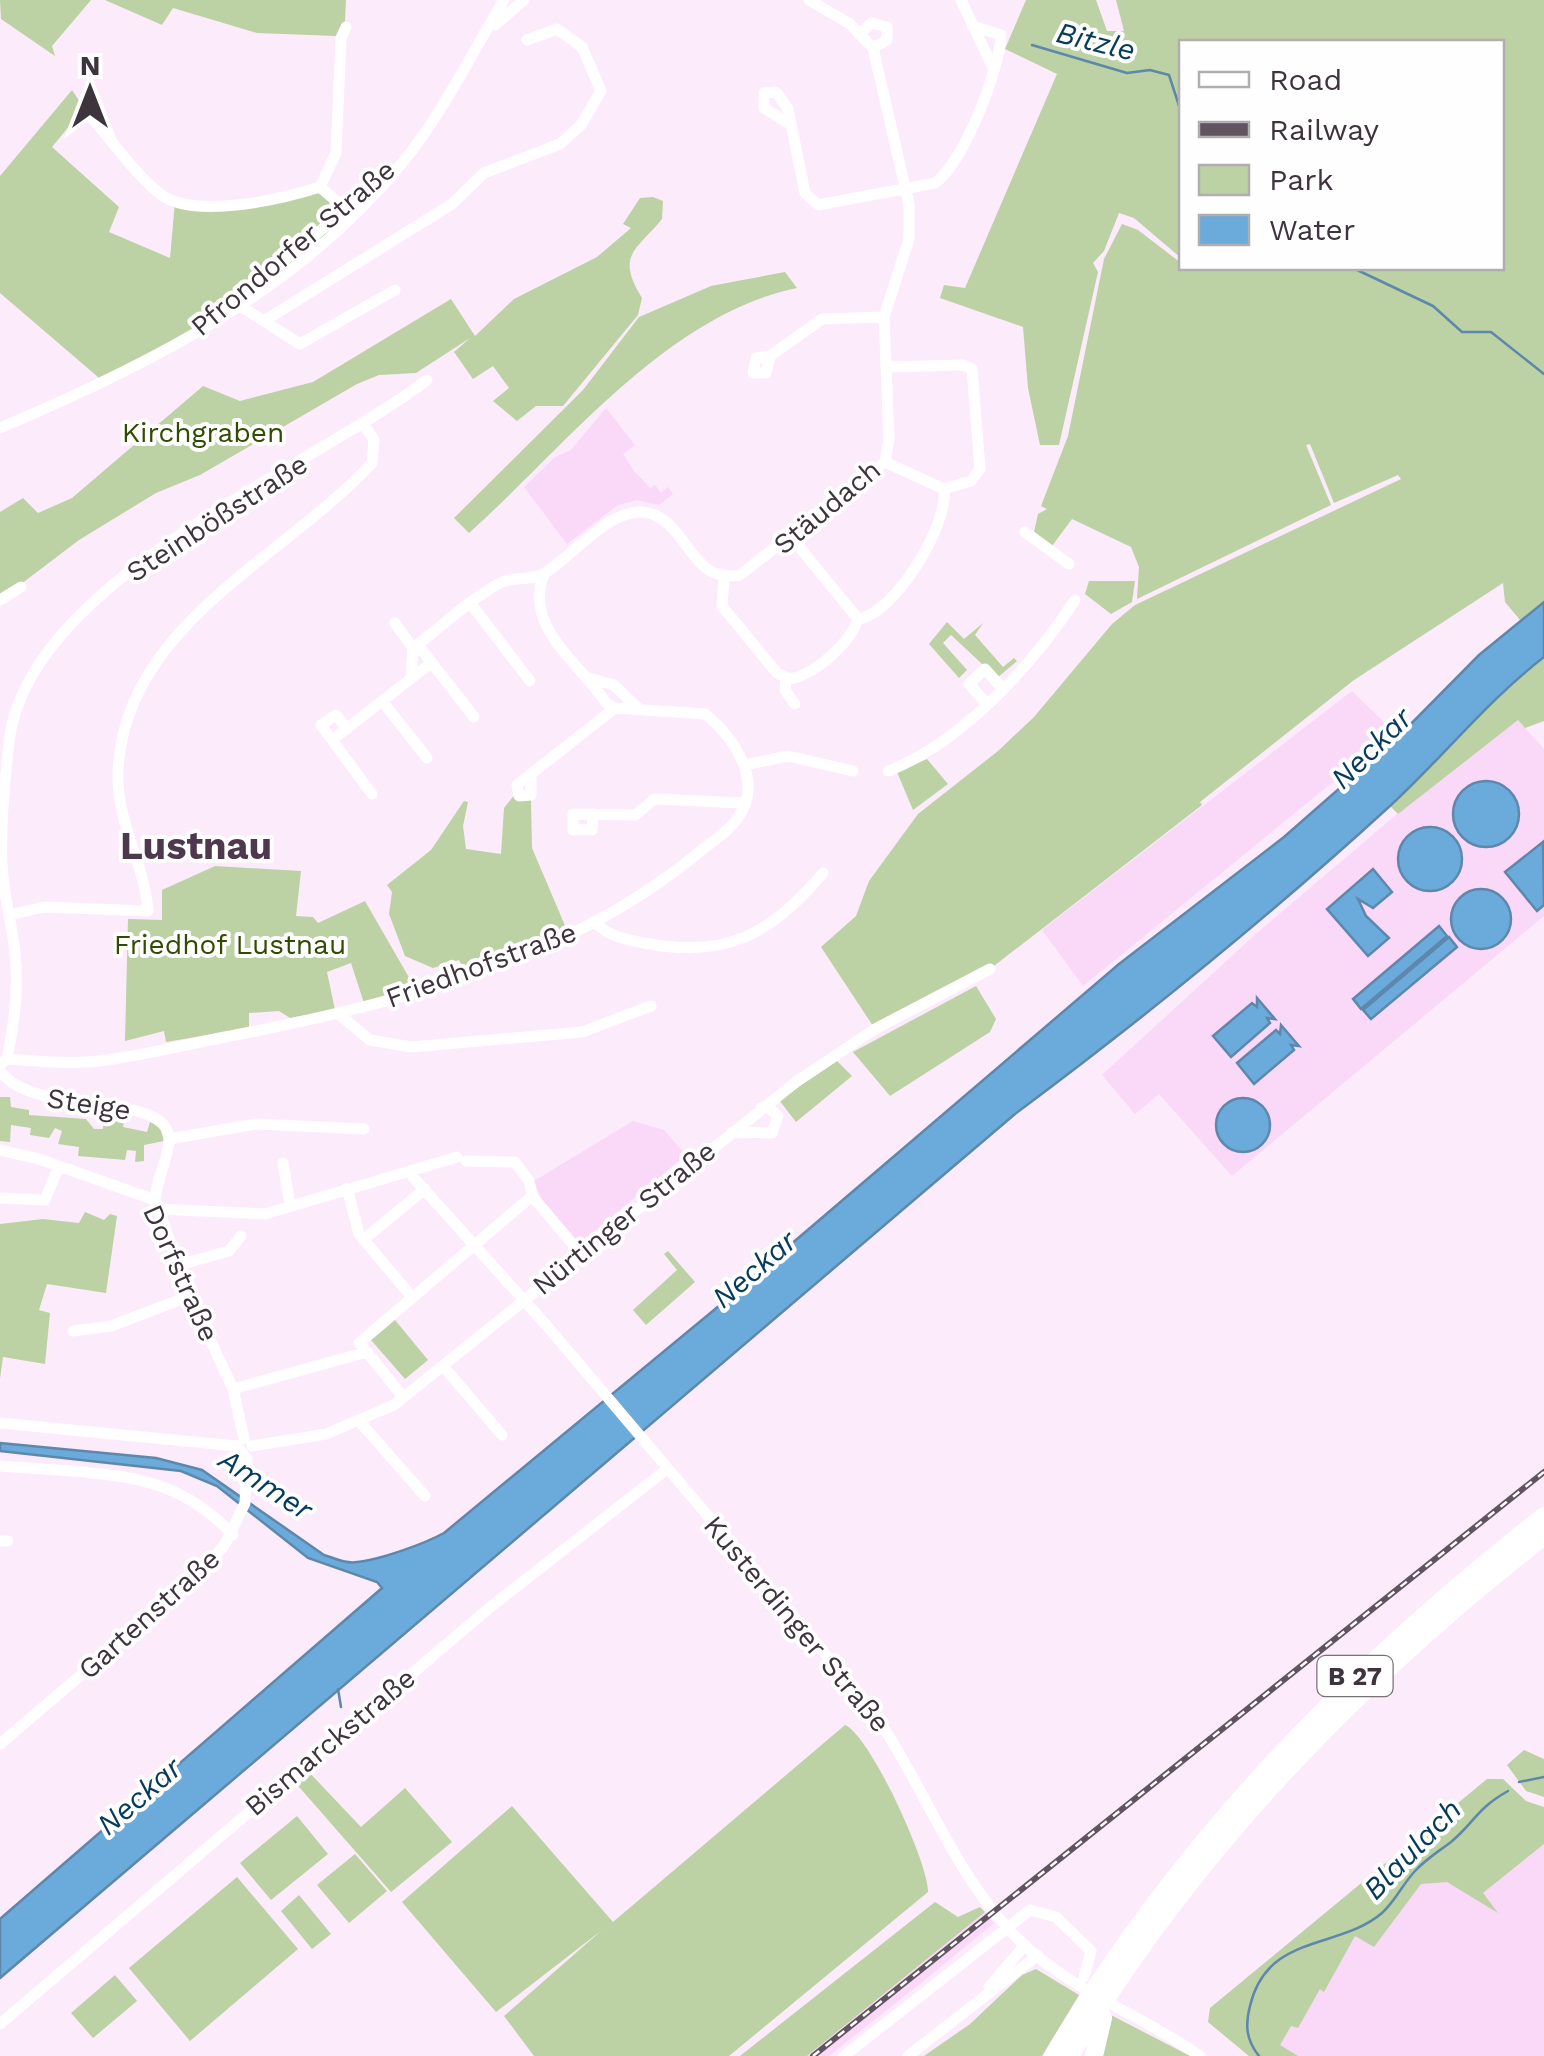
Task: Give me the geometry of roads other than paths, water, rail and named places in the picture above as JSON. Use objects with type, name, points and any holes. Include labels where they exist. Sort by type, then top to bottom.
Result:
[{"type":"highway","name":"B 27","points":[[1052,2056],[1157,1898],[1265,1768],[1386,1647],[1544,1516]]},
{"type":"highway","name":"B 27","points":[[1070,2056],[1116,1982],[1204,1863],[1312,1740],[1437,1623],[1544,1536]]},
{"type":"highway","points":[[1094,2056],[1098,2029],[1116,1982]]},
{"type":"street","name":"Pfrondorfer Straße","points":[[3,424],[165,353],[237,304],[349,213],[406,158],[504,0]]},
{"type":"street","points":[[480,38],[524,0]]},
{"type":"street","name":"Stäudach","points":[[724,577],[749,571],[792,538],[885,462],[889,446],[884,317],[911,230],[906,190],[873,48],[860,32],[809,0]]},
{"type":"street","points":[[961,0],[993,68]]},
{"type":"street","name":"Stäudach","points":[[860,32],[872,23],[887,27],[887,40],[873,48]]},
{"type":"street","points":[[790,124],[805,193],[818,205],[935,184],[946,174],[988,88],[1001,36],[972,26]]},
{"type":"street","points":[[92,118],[160,193],[175,202],[256,204],[320,187],[336,154],[341,38],[346,27]]},
{"type":"street","points":[[264,321],[452,204],[484,172],[546,152],[570,137],[602,91],[582,47],[557,29],[527,40]]},
{"type":"street","points":[[320,187],[349,213]]},
{"type":"street","points":[[237,304],[294,342],[305,343],[395,290]]},
{"type":"street","points":[[770,356],[822,319],[884,317]]},
{"type":"street","points":[[885,462],[944,488],[971,481],[980,469],[972,369],[963,365],[886,367]]},
{"type":"street","name":"Steinbößstraße","points":[[2,1065],[14,1013],[16,964],[1,866],[5,739],[25,690],[45,655],[94,601],[174,540],[364,425],[427,380]]},
{"type":"street","points":[[10,915],[44,906],[145,913],[146,898],[118,800],[126,720],[159,662],[214,594],[372,463],[374,440],[364,425]]},
{"type":"street","points":[[858,619],[870,618],[905,587],[944,506],[944,488]]},
{"type":"street","points":[[410,678],[416,647],[471,604],[502,582],[544,574],[618,517],[643,512],[663,520],[702,567],[724,577],[722,606],[786,678],[785,690],[795,704]]},
{"type":"street","points":[[1026,532],[1069,564]]},
{"type":"street","points":[[792,538],[858,619]]},
{"type":"street","points":[[544,574],[538,594],[539,612],[585,676],[605,690],[615,708]]},
{"type":"street","points":[[0,600],[21,587]]},
{"type":"street","points":[[888,771],[928,754],[1002,688],[1043,647],[1074,600]]},
{"type":"street","points":[[471,604],[530,681]]},
{"type":"street","points":[[786,678],[807,673],[855,631],[858,619]]},
{"type":"street","points":[[395,623],[474,718]]},
{"type":"street","points":[[372,794],[321,726],[336,715],[347,729],[431,663]]},
{"type":"street","points":[[986,702],[969,684],[985,670],[1002,688]]},
{"type":"street","points":[[605,690],[622,690],[638,708]]},
{"type":"street","points":[[382,700],[427,758]]},
{"type":"street","points":[[531,775],[615,708],[706,714],[734,744],[744,765],[745,803],[654,799],[636,814],[592,814]]},
{"type":"street","points":[[744,765],[788,756],[852,771]]},
{"type":"street","name":"Friedhofstraße","points":[[2,1065],[102,1061],[340,1015],[485,970],[595,922],[670,876],[735,823],[745,803]]},
{"type":"street","points":[[595,922],[621,938],[683,950],[713,949],[788,911],[823,873]]},
{"type":"street","name":"Nürtinger Straße","points":[[0,1424],[245,1446],[316,1436],[360,1422],[404,1398],[581,1254],[596,1246],[761,1108],[875,1029],[990,969]]},
{"type":"street","points":[[340,1015],[370,1040],[411,1048],[582,1032],[651,1006]]},
{"type":"street","points":[[0,1010],[14,1013]]},
{"type":"street","name":"Steige","points":[[2,1065],[18,1089],[47,1100],[139,1110],[161,1122],[169,1139]]},
{"type":"street","points":[[732,1132],[772,1132],[778,1116],[770,1108],[761,1108]]},
{"type":"street","points":[[364,1129],[256,1124],[169,1139],[156,1204],[254,1215],[462,1159],[515,1162],[529,1181],[532,1196],[581,1254]]},
{"type":"street","name":"Dorfstraße","points":[[0,1150],[59,1166],[156,1204],[190,1296],[233,1389],[245,1446]]},
{"type":"street","points":[[283,1163],[290,1204]]},
{"type":"street","points":[[0,1198],[45,1200],[59,1166]]},
{"type":"street","name":"Kusterdinger Straße","points":[[412,1176],[590,1377],[882,1724],[976,1887],[1021,1942],[1066,1977],[1200,2056]]},
{"type":"street","points":[[347,1188],[363,1240],[412,1297]]},
{"type":"street","points":[[363,1240],[425,1189]]},
{"type":"street","points":[[404,1398],[361,1354],[359,1343],[532,1196]]},
{"type":"street","points":[[179,1266],[229,1250],[241,1236]]},
{"type":"street","points":[[73,1330],[111,1326],[190,1296]]},
{"type":"street","points":[[233,1389],[361,1354]]},
{"type":"street","points":[[443,1366],[502,1435]]},
{"type":"street","points":[[360,1422],[425,1496]]},
{"type":"street","name":"Gartenstraße","points":[[0,1744],[194,1579],[233,1535],[247,1475],[245,1446]]},
{"type":"street","points":[[0,1466],[132,1477],[175,1490],[211,1512],[233,1535]]},
{"type":"street","name":"Bismarckstraße","points":[[0,2024],[488,1608],[667,1469]]},
{"type":"street","points":[[844,2056],[1030,1910],[1056,1917],[1091,1951],[1084,1978]]},
{"type":"street","points":[[955,2022],[1021,1942]]},
{"type":"street","points":[[908,2056],[1038,1955]]},
{"type":"water","points":[[1544,602],[1544,657],[1346,846],[1207,964],[1015,1114],[0,1978],[0,1919],[382,1588],[377,1582],[308,1558],[217,1486],[181,1471],[0,1451],[0,1443],[156,1458],[202,1470],[324,1555],[344,1561],[389,1555],[444,1533],[714,1310],[1119,964],[1284,837],[1398,737],[1479,655]]},
{"type":"water","points":[[1486,781],[1509,791],[1519,814],[1509,837],[1486,847],[1463,837],[1453,814],[1463,791]]},
{"type":"water","points":[[1430,827],[1453,836],[1462,859],[1453,882],[1430,891],[1407,882],[1398,859],[1407,836]]},
{"type":"water","points":[[1543,842],[1544,905],[1537,911],[1505,872]]},
{"type":"water","points":[[1373,869],[1392,892],[1373,908],[1358,899],[1366,916],[1389,938],[1368,956],[1327,909]]},
{"type":"water","points":[[1481,889],[1502,898],[1511,919],[1502,940],[1481,949],[1460,940],[1451,919],[1460,898]]},
{"type":"water","points":[[1439,926],[1447,936],[1361,1009],[1353,999]]},
{"type":"water","points":[[1449,937],[1457,947],[1371,1019],[1363,1010]]},
{"type":"water","points":[[1257,998],[1275,1019],[1267,1018],[1270,1023],[1231,1057],[1213,1036],[1252,1003],[1257,1007]]},
{"type":"water","points":[[1281,1025],[1299,1046],[1291,1045],[1294,1050],[1254,1084],[1237,1063],[1276,1030],[1280,1034]]},
{"type":"water","points":[[1243,1098],[1262,1106],[1270,1125],[1262,1144],[1243,1152],[1224,1144],[1216,1125],[1224,1106]]},
{"type":"waterway","name":"Bitzle","points":[[1032,45],[1127,73],[1150,70],[1169,75],[1179,106]]},
{"type":"waterway","name":"Bitzle","points":[[1357,270],[1433,306],[1462,332],[1491,332],[1544,374]]},
{"type":"waterway","points":[[338,1689],[341,1707]]},
{"type":"waterway","name":"Blaulach","points":[[1519,1782],[1544,1777]]},
{"type":"waterway","name":"Blaulach","points":[[1259,2056],[1249,2038],[1247,2020],[1259,1983],[1272,1966],[1288,1954],[1365,1925],[1382,1913],[1419,1867],[1508,1791]]},
{"type":"railway","points":[[813,2056],[1544,1472]]},
{"type":"district","name":"Lustnau","points":[[196,846]]},
{"type":"park label","name":"Kirchgraben","points":[[203,432]]},
{"type":"park label","name":"Friedhof Lustnau","points":[[230,944]]},
{"type":"water label","name":"Neckar","points":[[1371,748]]},
{"type":"water label","name":"Neckar","points":[[754,1269]]},
{"type":"water label","name":"Ammer","points":[[266,1484]]},
{"type":"water label","name":"Neckar","points":[[139,1796]]}]
